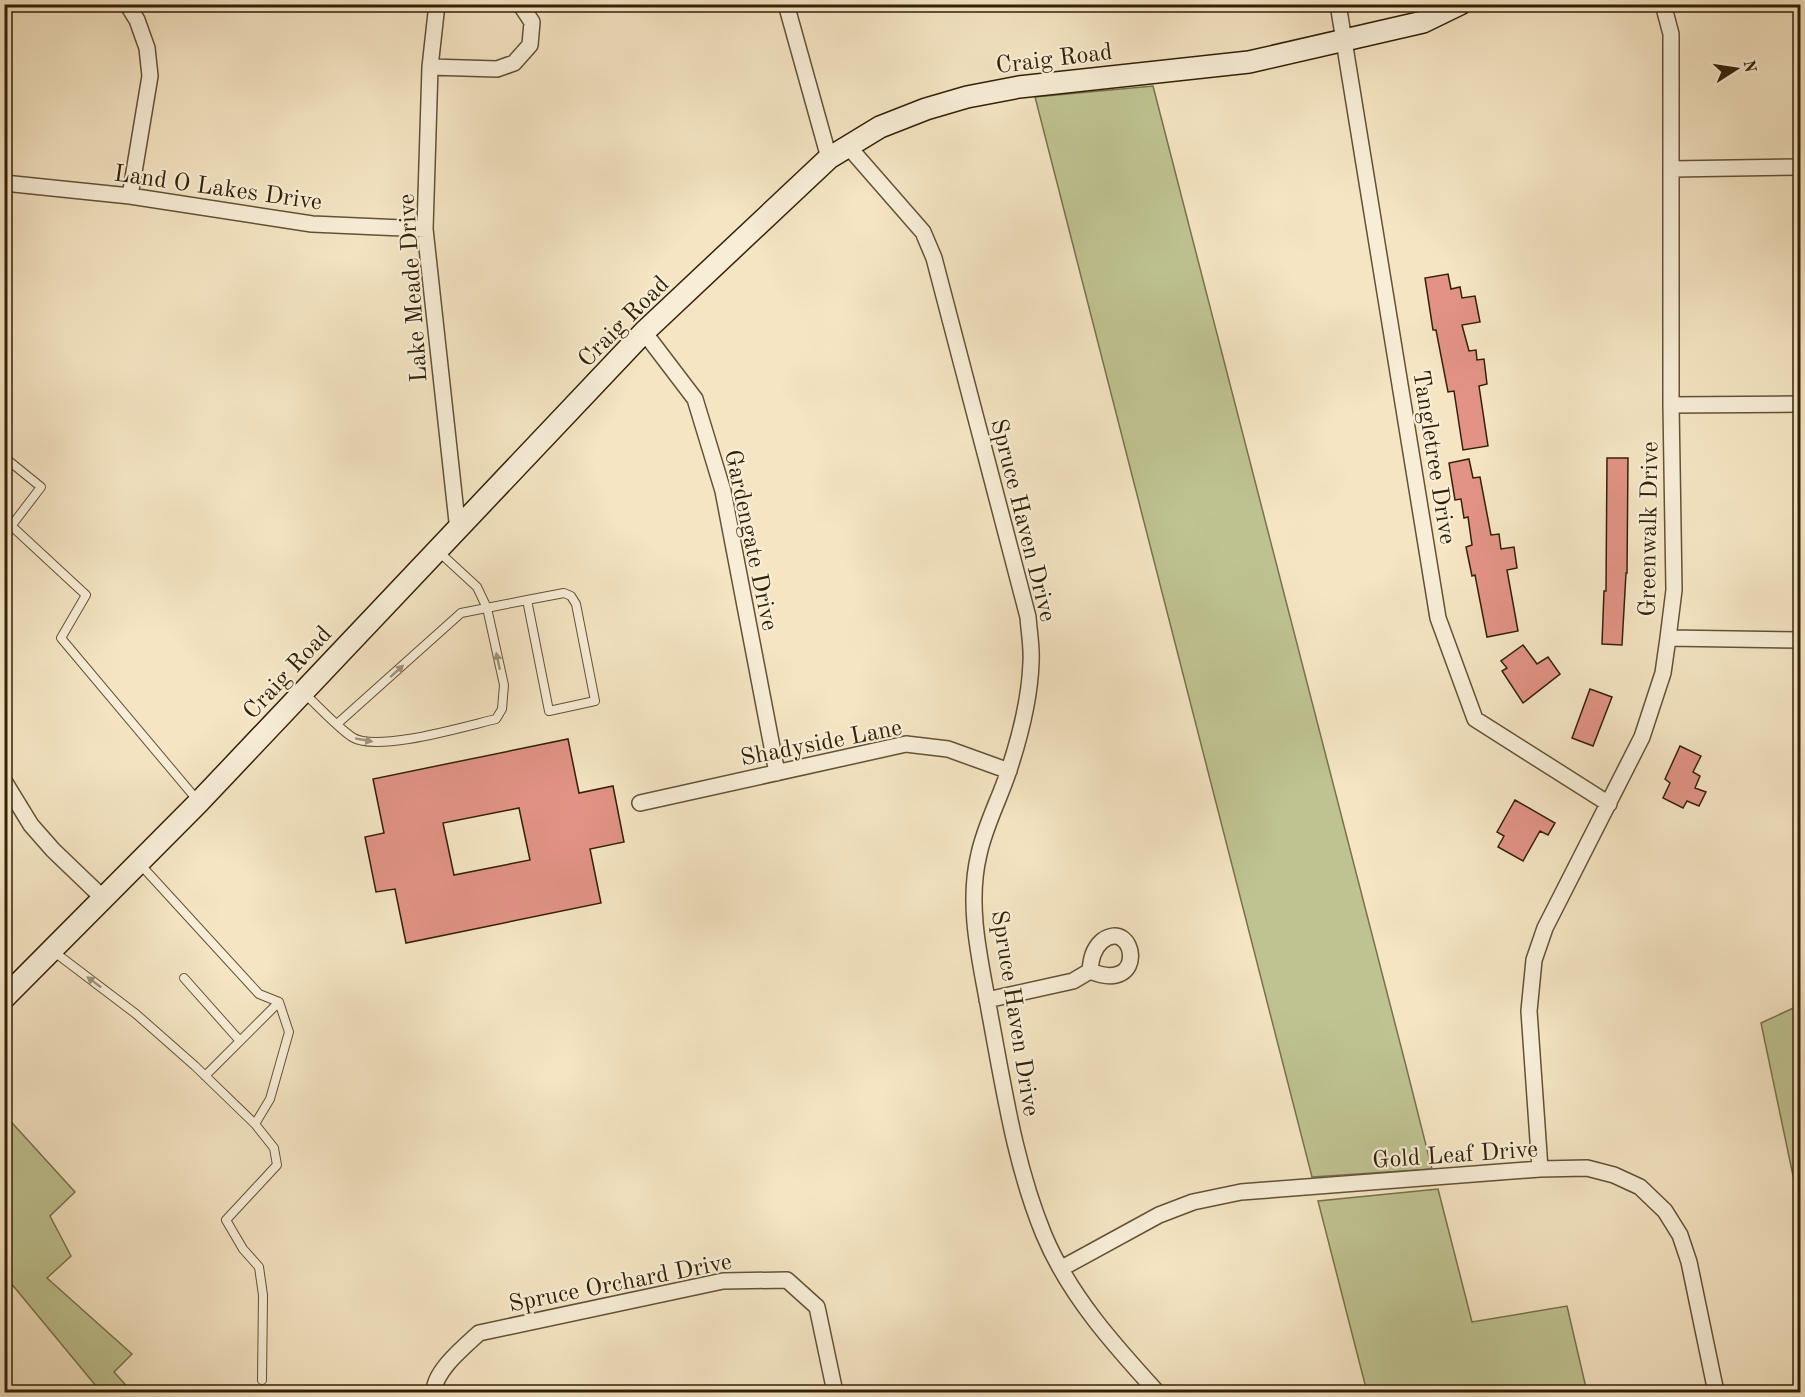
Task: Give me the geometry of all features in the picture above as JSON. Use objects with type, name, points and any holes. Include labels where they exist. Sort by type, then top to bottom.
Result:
[{"type":"main road","name":"Craig Road","points":[[4,998],[199,802],[644,332],[829,158],[848,145],[880,128],[926,109],[985,93],[1049,83],[1249,62],[1423,22],[1460,4]]},
{"type":"street","points":[[127,4],[137,20],[147,48],[150,76],[130,196]]},
{"type":"street","name":"Lake Meade Drive","points":[[437,4],[430,67],[425,229],[458,531]]},
{"type":"street","points":[[430,67],[496,69],[514,63],[530,45],[532,22],[520,4]]},
{"type":"street","points":[[786,4],[829,158]]},
{"type":"street","name":"Tangletree Drive","points":[[1338,4],[1438,618],[1475,719],[1609,804]]},
{"type":"street","name":"Greenwalk Drive","points":[[1540,1169],[1528,1011],[1534,960],[1545,928],[1642,737],[1663,673],[1674,590],[1671,405],[1671,34],[1664,4]]},
{"type":"street","name":"Spruce Haven Drive","points":[[848,145],[923,232],[934,258],[1028,617],[1031,662],[1023,716],[1009,771],[979,854],[974,898],[978,951],[1019,1160],[1044,1237],[1062,1268],[1086,1308],[1116,1348],[1157,1392]]},
{"type":"street","points":[[1672,169],[1800,167]]},
{"type":"street","name":"Land O Lakes Drive","points":[[4,183],[130,196],[312,224],[425,229]]},
{"type":"street","name":"Gardengate Drive","points":[[644,332],[695,399],[723,491],[777,773]]},
{"type":"street","points":[[1671,405],[1800,404]]},
{"type":"street","points":[[1668,638],[1800,640]]},
{"type":"street","name":"Shadyside Lane","points":[[640,803],[906,744],[948,749],[1009,771]]},
{"type":"street","points":[[4,781],[38,833],[104,899]]},
{"type":"street","points":[[987,1000],[1073,981],[1090,971]]},
{"type":"street","name":"Gold Leaf Drive","points":[[1062,1268],[1159,1215],[1193,1202],[1241,1192],[1540,1169],[1587,1168],[1614,1175],[1640,1186],[1665,1211],[1680,1235],[1689,1262],[1716,1392]]},
{"type":"street","name":"Spruce Orchard Drive","points":[[434,1392],[434,1384],[452,1358],[479,1333],[723,1281],[787,1280],[817,1306],[835,1392]]},
{"type":"lane","points":[[4,457],[41,487],[12,525]]},
{"type":"lane","points":[[4,519],[86,595],[61,638],[199,802]]},
{"type":"lane","points":[[303,692],[352,738],[369,743],[420,737],[496,719],[502,709],[504,685],[487,608],[477,587],[437,550]]},
{"type":"lane","points":[[337,724],[461,614],[487,608],[527,600],[564,593],[571,596],[576,604],[595,701],[549,711],[527,600]]},
{"type":"lane","points":[[138,862],[259,994],[279,1002],[289,1032],[270,1099],[255,1124]]},
{"type":"lane","points":[[52,950],[136,1014],[255,1124],[274,1148],[277,1165],[226,1220],[243,1249],[259,1267],[262,1295],[262,1380]]},
{"type":"lane","points":[[184,978],[240,1041]]},
{"type":"lane","points":[[205,1076],[279,1002]]},
{"type":"green space","points":[[1153,86],[1432,1169],[1312,1177],[1035,97]]},
{"type":"green space","points":[[1800,1005],[1800,1209],[1761,1023]]},
{"type":"green space","points":[[4,1114],[75,1192],[50,1216],[71,1256],[47,1278],[132,1354],[114,1372],[132,1392],[101,1392],[5,1276]]},
{"type":"green space","points":[[1438,1189],[1472,1322],[1567,1306],[1587,1392],[1367,1392],[1318,1201]]},
{"type":"building","points":[[1448,274],[1451,289],[1460,287],[1462,298],[1475,296],[1480,322],[1462,325],[1469,351],[1476,350],[1477,360],[1484,359],[1487,384],[1479,386],[1488,446],[1463,450],[1454,391],[1448,392],[1436,330],[1433,330],[1425,278]]},
{"type":"building","points":[[1607,458],[1628,458],[1627,573],[1622,645],[1602,644],[1604,591],[1606,591]]},
{"type":"building","points":[[1469,459],[1473,478],[1480,477],[1491,535],[1499,534],[1501,549],[1514,547],[1517,568],[1507,570],[1518,631],[1487,637],[1475,575],[1472,576],[1466,547],[1472,545],[1468,517],[1464,518],[1461,499],[1455,500],[1449,463]]},
{"type":"building","points":[[1523,645],[1537,664],[1548,657],[1560,674],[1523,703],[1502,671],[1507,668],[1501,661]]},
{"type":"building","points":[[1590,689],[1612,697],[1593,746],[1572,738]]},
{"type":"building","points":[[568,739],[579,793],[613,786],[624,842],[590,849],[601,903],[406,943],[395,889],[376,892],[365,837],[384,833],[373,779]],"holes":[[[519,808],[530,860],[454,875],[443,823]]]},
{"type":"building","points":[[1680,746],[1701,756],[1693,772],[1700,776],[1695,788],[1706,792],[1699,806],[1687,801],[1683,808],[1663,798],[1670,783],[1665,779]]},
{"type":"building","points":[[1515,800],[1555,823],[1548,835],[1540,831],[1523,861],[1498,847],[1504,836],[1497,832]]}]
